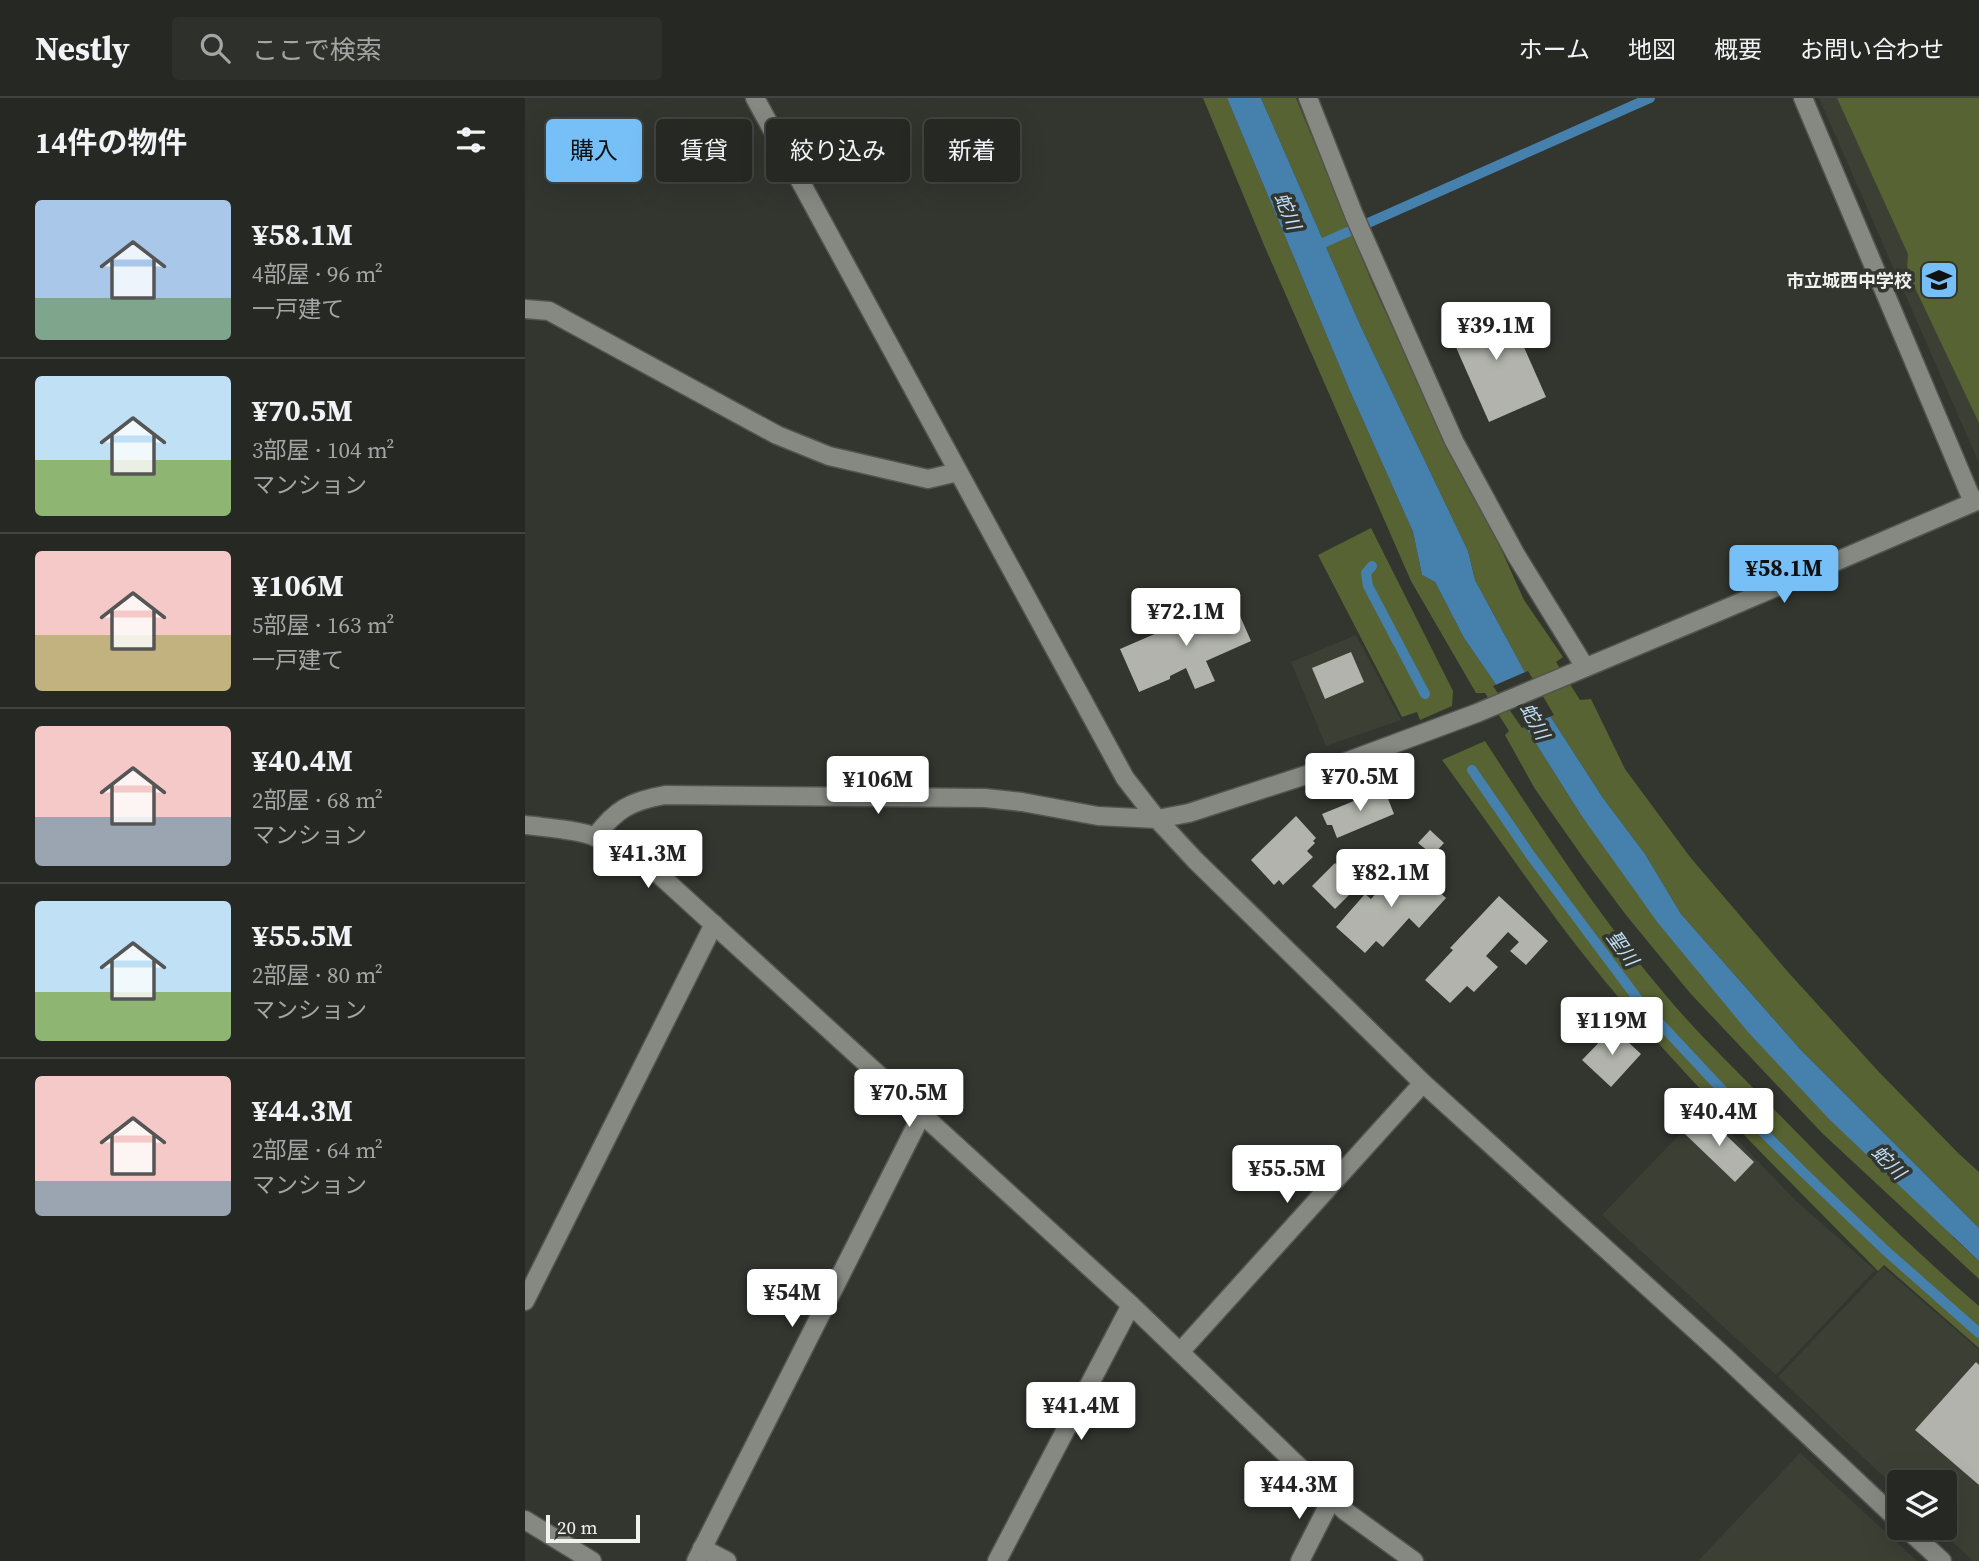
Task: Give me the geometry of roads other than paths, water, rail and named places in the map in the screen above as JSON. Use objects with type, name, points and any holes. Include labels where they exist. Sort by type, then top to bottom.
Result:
[{"type":"street","points":[[755,98],[1125,778],[1157,819],[1195,860],[1423,1083],[1725,1357],[1887,1510]]},
{"type":"street","points":[[1308,98],[1354,215],[1454,441],[1579,669]]},
{"type":"street","points":[[595,837],[607,821],[621,810],[642,799],[665,796],[985,797],[1098,816],[1157,819],[1189,813],[1341,764],[1487,708],[1976,501],[1803,98]]},
{"type":"street","points":[[525,309],[549,312],[778,435],[829,456],[928,479],[958,472]]},
{"type":"street","points":[[525,825],[595,837],[653,869],[1131,1305],[1345,1511],[1414,1561]]},
{"type":"street","points":[[525,1301],[714,924]]},
{"type":"street","points":[[1180,1352],[1423,1083]]},
{"type":"street","points":[[727,1561],[699,1555],[922,1114]]},
{"type":"street","points":[[997,1561],[1131,1305]]},
{"type":"street","points":[[1300,1561],[1332,1498]]},
{"type":"street","points":[[525,1520],[592,1561]]},
{"type":"street","points":[[1919,1540],[1942,1561]]},
{"type":"water","name":"蛇川","points":[[1227,98],[1261,98],[1361,327],[1468,551],[1475,580],[1541,702],[1603,798],[1645,854],[1681,914],[1800,1049],[1979,1228],[1979,1261],[1830,1120],[1748,1032],[1658,923],[1581,815],[1528,731],[1464,638],[1435,582],[1422,575],[1413,532],[1350,391]]},
{"type":"waterway","points":[[1314,247],[1650,98]]},
{"type":"waterway","name":"聖川","points":[[1372,566],[1366,573],[1368,586],[1425,694]]},
{"type":"waterway","name":"聖川","points":[[1472,770],[1531,856],[1640,1002],[1803,1172],[1885,1250],[1979,1333]]},
{"type":"place","name":"市立城西中学校","points":[[1939,280]]}]
